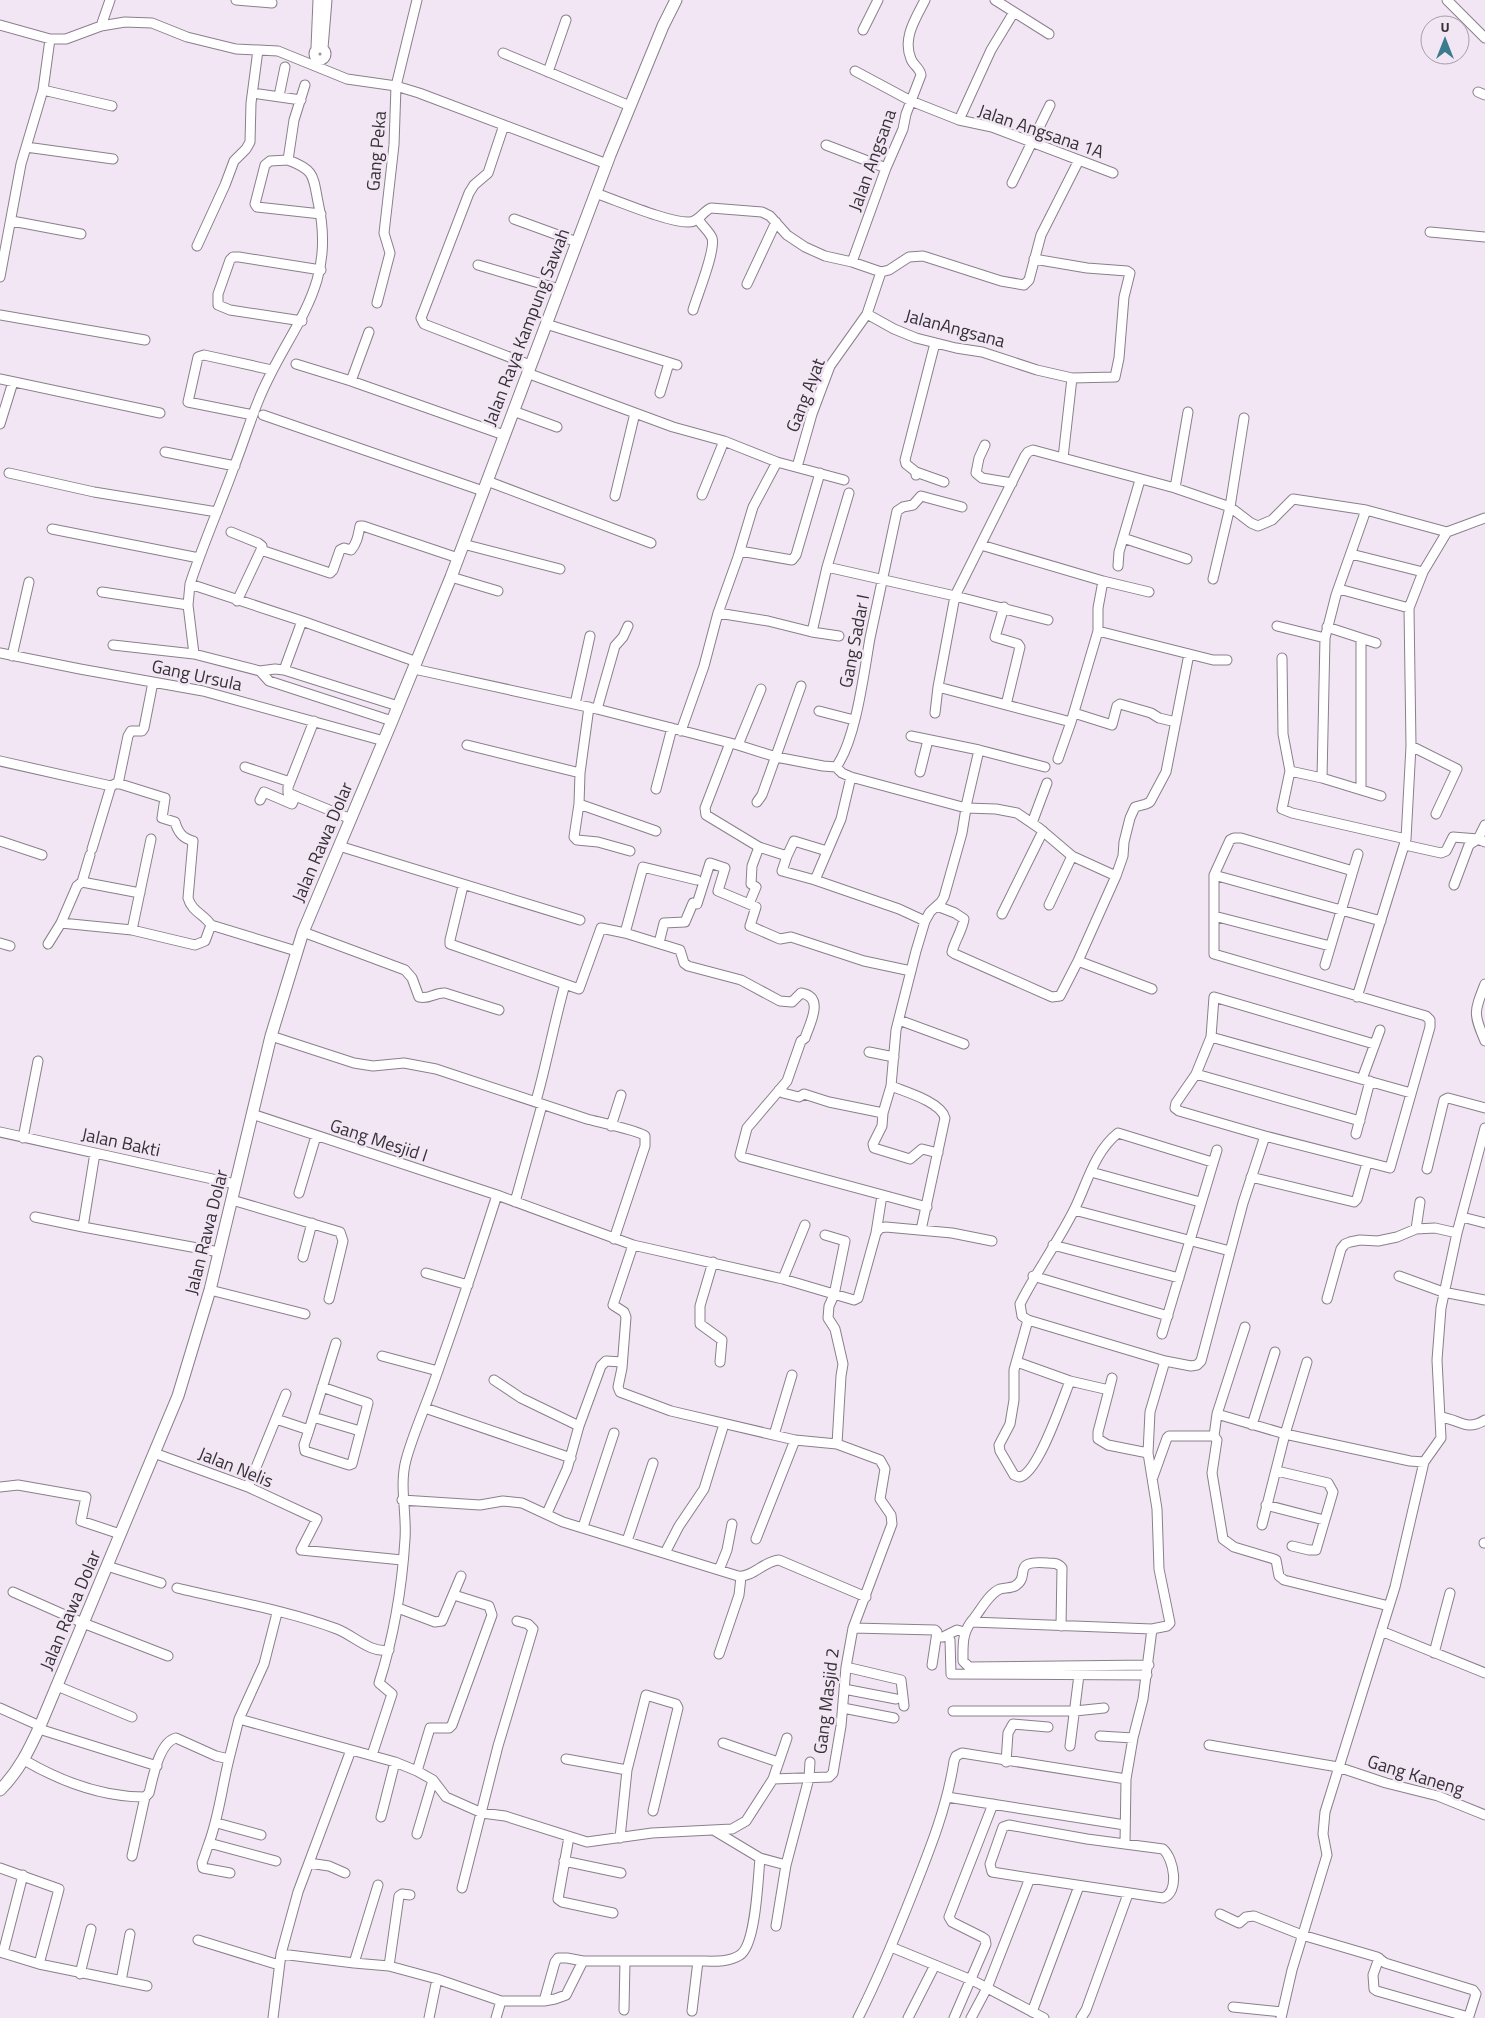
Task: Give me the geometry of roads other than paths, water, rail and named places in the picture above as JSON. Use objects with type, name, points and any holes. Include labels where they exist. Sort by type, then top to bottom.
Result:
[{"type":"street","points":[[100,26],[110,0]]},
{"type":"street","points":[[236,0],[272,3]]},
{"type":"street","name":"Gang Peka","points":[[377,303],[390,252],[384,232],[394,144],[396,86],[418,0]]},
{"type":"street","name":"Jalan Raya Kampung Sawah","points":[[415,665],[458,558],[606,164],[676,0]]},
{"type":"street","points":[[863,30],[878,0]]},
{"type":"street","points":[[911,102],[921,71],[911,60],[909,30],[925,0]]},
{"type":"street","points":[[995,0],[1049,34]]},
{"type":"street","points":[[1447,0],[1485,38]]},
{"type":"street","points":[[316,63],[326,56],[319,48],[323,4]]},
{"type":"street","name":"Jalan Angsana 1A","points":[[959,120],[991,50],[1014,12]]},
{"type":"street","points":[[548,72],[566,20]]},
{"type":"street","points":[[0,25],[50,39],[66,39],[100,26],[125,22],[152,23],[186,37],[226,48],[278,51],[316,63],[347,79],[396,86],[419,93],[606,164]]},
{"type":"street","points":[[0,277],[26,147],[43,90],[50,39]]},
{"type":"street","points":[[197,246],[226,185],[234,160],[246,149],[250,142],[251,103],[258,50]]},
{"type":"street","points":[[503,53],[630,106]]},
{"type":"street","points":[[279,96],[285,67]]},
{"type":"street","name":"Jalan Angsana","points":[[852,262],[886,168],[903,129],[911,102],[855,71]]},
{"type":"street","points":[[288,160],[294,120],[305,85]]},
{"type":"street","points":[[43,90],[112,106]]},
{"type":"street","points":[[259,94],[301,100]]},
{"type":"street","name":"Jalan Angsana 1A","points":[[911,102],[959,120],[992,127],[1113,174]]},
{"type":"street","points":[[1012,183],[1050,105]]},
{"type":"street","points":[[504,125],[488,173],[474,185],[469,193],[422,315],[422,321],[429,326],[635,413],[724,441],[777,462],[844,480]]},
{"type":"street","points":[[826,145],[886,168]]},
{"type":"street","points":[[26,147],[113,159]]},
{"type":"street","points":[[194,654],[188,605],[190,584],[235,466],[258,415],[272,370],[302,321],[321,270],[321,214],[311,172],[304,166],[288,160],[270,161],[265,165],[255,204],[257,207],[321,214]]},
{"type":"street","points":[[595,193],[671,219],[688,222],[698,219],[705,210],[711,208],[762,212],[770,216],[787,235],[805,247],[825,256],[852,262],[881,272],[889,270],[909,257],[923,256],[1001,281],[1024,285],[1029,280],[1041,235],[1079,160]]},
{"type":"street","points":[[514,219],[577,242]]},
{"type":"street","points":[[693,310],[708,263],[712,243],[710,234],[698,219]]},
{"type":"street","points":[[12,220],[81,234]]},
{"type":"street","points":[[747,284],[776,222]]},
{"type":"street","points":[[1430,232],[1485,237]]},
{"type":"street","points":[[302,321],[230,310],[218,305],[218,294],[230,260],[233,257],[239,257],[321,270]]},
{"type":"street","name":"JalanAngsana","points":[[867,314],[904,334],[956,348],[998,356],[1037,370],[1072,378],[1115,377],[1119,358],[1124,297],[1130,273],[1127,271],[1087,268],[1034,259]]},
{"type":"street","points":[[478,265],[559,289]]},
{"type":"street","points":[[867,314],[881,272]]},
{"type":"street","name":"Gang Ayat","points":[[797,467],[812,414],[830,366],[867,314]]},
{"type":"street","points":[[0,316],[145,340]]},
{"type":"street","points":[[546,324],[673,364],[660,393]]},
{"type":"street","points":[[351,381],[368,332]]},
{"type":"street","points":[[935,343],[905,456],[906,464],[916,473],[944,482]]},
{"type":"street","points":[[272,370],[204,355],[198,357],[188,402],[258,415],[485,486],[651,543]]},
{"type":"street","points":[[296,364],[351,381],[504,435]]},
{"type":"street","points":[[1063,458],[1072,378]]},
{"type":"street","points":[[0,379],[160,413]]},
{"type":"street","points":[[0,424],[13,382]]},
{"type":"street","points":[[513,411],[557,427]]},
{"type":"street","points":[[1175,488],[1188,412]]},
{"type":"street","points":[[615,496],[635,413]]},
{"type":"street","points":[[1212,579],[1230,508],[1244,418]]},
{"type":"street","points":[[702,495],[724,441]]},
{"type":"street","points":[[985,445],[978,458],[976,473],[982,478],[1012,483]]},
{"type":"street","points":[[935,713],[955,596],[1028,452],[1033,450],[1175,488],[1230,508],[1251,523],[1263,525],[1297,500],[1366,510],[1447,532],[1485,518]]},
{"type":"street","points":[[165,452],[235,466]]},
{"type":"street","points":[[681,730],[704,666],[718,613],[740,551],[752,507],[777,462]]},
{"type":"street","points":[[9,473],[94,492],[217,512]]},
{"type":"street","points":[[740,551],[792,560],[796,555],[820,473]]},
{"type":"street","points":[[1118,566],[1119,552],[1140,480]]},
{"type":"street","points":[[812,632],[827,566],[849,493]]},
{"type":"street","points":[[827,566],[882,579],[899,509],[913,505],[921,496],[962,507]]},
{"type":"street","points":[[1322,778],[1325,638],[1339,589],[1366,510]]},
{"type":"street","points":[[261,550],[330,573],[333,570],[340,550],[351,550],[357,543],[360,526],[363,526],[458,558]]},
{"type":"street","points":[[52,529],[199,558]]},
{"type":"street","points":[[231,532],[262,546],[237,600]]},
{"type":"street","points":[[1357,997],[1405,842],[1411,746],[1409,608],[1422,572],[1447,532]]},
{"type":"street","points":[[1123,538],[1187,559]]},
{"type":"street","points":[[463,544],[560,569]]},
{"type":"street","points":[[981,545],[1103,581],[1149,592]]},
{"type":"street","points":[[1351,554],[1422,572]]},
{"type":"street","points":[[451,576],[498,591]]},
{"type":"street","name":"Gang Sadar I","points":[[836,766],[845,749],[854,720],[882,579],[1004,607],[1048,620]]},
{"type":"street","points":[[1058,759],[1073,718],[1098,631],[1098,608],[1103,581]]},
{"type":"street","points":[[12,656],[29,582]]},
{"type":"street","points":[[190,584],[302,621],[415,665],[681,730],[776,757],[823,766],[836,766],[842,773],[851,777],[966,808],[996,809],[1017,813],[1043,831],[1072,856],[1116,876]]},
{"type":"street","points":[[1339,589],[1409,608]]},
{"type":"street","points":[[102,592],[188,605]]},
{"type":"street","points":[[1004,607],[995,637],[1018,644],[1020,647],[1006,705]]},
{"type":"street","points":[[718,613],[839,636]]},
{"type":"street","points":[[284,670],[302,621]]},
{"type":"street","points":[[628,626],[623,637],[615,646],[593,708],[580,773],[579,804],[574,837],[577,840],[604,843],[630,851]]},
{"type":"street","points":[[1277,626],[1325,638]]},
{"type":"street","points":[[1327,627],[1376,643]]},
{"type":"street","points":[[1098,631],[1213,660],[1227,660]]},
{"type":"street","points":[[575,704],[590,636]]},
{"type":"street","points":[[1361,789],[1362,640]]},
{"type":"street","points":[[113,645],[194,654],[260,671],[284,670],[398,706]]},
{"type":"street","name":"Gang Ursula","points":[[0,652],[12,656],[203,691],[384,741]]},
{"type":"street","points":[[937,906],[959,914],[964,919],[953,953],[1052,997],[1060,996],[1116,876],[1123,856],[1124,842],[1130,818],[1135,806],[1150,802],[1166,772],[1189,654]]},
{"type":"street","points":[[1282,658],[1283,734],[1290,771],[1282,806],[1284,810],[1441,853],[1446,851],[1453,837],[1482,841]]},
{"type":"street","name":"Jalan Rawa Dolar","points":[[0,1790],[24,1760],[39,1728],[178,1396],[210,1290],[271,1036],[296,951],[415,665]]},
{"type":"street","points":[[260,671],[269,681],[392,721]]},
{"type":"street","points":[[48,944],[61,923],[74,893],[82,882],[115,785],[128,736],[131,730],[142,731],[144,728],[153,682]]},
{"type":"street","points":[[757,802],[762,795],[801,686]]},
{"type":"street","points":[[938,687],[1006,705],[1112,725],[1120,704],[1176,722]]},
{"type":"street","points":[[761,689],[705,808],[705,813],[709,818],[759,847],[787,856]]},
{"type":"street","points":[[819,711],[854,720]]},
{"type":"street","points":[[314,721],[290,782],[288,793],[351,819]]},
{"type":"street","points":[[656,789],[672,728]]},
{"type":"street","points":[[912,736],[1045,767]]},
{"type":"street","points":[[920,772],[928,740]]},
{"type":"street","points":[[467,745],[580,773]]},
{"type":"street","points":[[1411,746],[1457,769],[1436,814]]},
{"type":"street","points":[[938,1153],[922,1149],[910,1159],[874,1148],[873,1144],[882,1126],[883,1113],[892,1086],[899,1020],[925,921],[930,912],[944,897],[962,833],[978,750]]},
{"type":"street","points":[[0,761],[115,785],[166,798],[162,818],[175,822],[177,830],[184,839],[193,842],[188,898],[194,910],[208,920],[211,925],[296,951]]},
{"type":"street","points":[[245,766],[290,782]]},
{"type":"street","points":[[1290,771],[1322,778],[1382,796]]},
{"type":"street","points":[[816,880],[841,819],[851,777]]},
{"type":"street","points":[[1032,823],[1048,783]]},
{"type":"street","points":[[260,800],[264,792],[292,804],[295,796]]},
{"type":"street","points":[[579,804],[656,831]]},
{"type":"street","points":[[1482,841],[1485,825]]},
{"type":"street","points":[[1002,914],[1020,874],[1043,831]]},
{"type":"street","points":[[1353,871],[1234,838],[1230,840],[1214,875],[1214,954],[1426,1016],[1430,1020],[1430,1027],[1390,1168],[1265,1136],[1179,1111],[1175,1108],[1176,1103],[1196,1074],[1211,1037],[1214,997],[1374,1044]]},
{"type":"street","points":[[132,930],[151,839]]},
{"type":"street","points":[[0,841],[42,855]]},
{"type":"street","points":[[827,851],[794,841],[782,871],[816,880],[899,909],[925,921]]},
{"type":"street","points":[[1454,884],[1469,845],[1482,841]]},
{"type":"street","points":[[339,846],[464,886],[580,920]]},
{"type":"street","points":[[749,904],[756,887],[751,884],[752,866],[759,847]]},
{"type":"street","points":[[1325,965],[1358,854]]},
{"type":"street","points":[[1049,905],[1072,856]]},
{"type":"street","points":[[659,943],[664,924],[686,922],[693,903],[697,904],[710,862],[725,868],[718,891],[756,908],[750,926],[780,939],[791,937],[864,961],[912,971]]},
{"type":"street","points":[[625,933],[643,867],[697,880]]},
{"type":"street","points":[[1214,875],[1382,921]]},
{"type":"street","points":[[82,882],[140,893]]},
{"type":"street","points":[[464,886],[450,944],[579,989],[601,928],[625,933],[680,950],[684,964],[741,980],[780,1001],[792,1002],[801,993],[813,998],[815,1008],[787,1081],[747,1128],[740,1155],[927,1207]]},
{"type":"street","points":[[1214,916],[1330,946]]},
{"type":"street","points":[[61,923],[132,930],[196,945],[206,941],[211,925]]},
{"type":"street","points":[[303,932],[405,970],[412,978],[419,997],[428,998],[436,994],[445,993],[499,1010]]},
{"type":"street","points":[[0,943],[10,946]]},
{"type":"street","points":[[1078,960],[1152,989]]},
{"type":"street","points":[[515,1202],[539,1103],[552,1032],[565,984]]},
{"type":"street","points":[[1485,984],[1475,1012],[1476,1020],[1485,1040]]},
{"type":"street","points":[[899,1020],[964,1044]]},
{"type":"street","points":[[1356,1134],[1374,1044],[1380,1030]]},
{"type":"street","points":[[271,1036],[354,1063],[373,1066],[390,1063],[420,1064],[611,1126],[641,1132],[646,1140],[614,1239]]},
{"type":"street","points":[[1211,1037],[1411,1093]]},
{"type":"street","points":[[869,1052],[894,1058]]},
{"type":"street","points":[[23,1138],[38,1061]]},
{"type":"street","points":[[1196,1074],[1360,1120]]},
{"type":"street","points":[[892,1086],[930,1102],[944,1112],[945,1118],[921,1230]]},
{"type":"street","points":[[780,1090],[783,1093],[799,1097],[804,1094],[829,1102],[883,1113]]},
{"type":"street","points":[[611,1126],[621,1094]]},
{"type":"street","points":[[1427,1169],[1444,1100],[1448,1098],[1485,1108]]},
{"type":"street","name":"Gang Mesjid I","points":[[252,1114],[497,1195],[633,1245],[783,1279],[854,1300],[858,1298],[876,1233]]},
{"type":"street","points":[[1233,2007],[1282,2015],[1292,1970],[1327,1855],[1323,1834],[1325,1812],[1395,1587],[1424,1462],[1441,1438],[1437,1360],[1443,1292],[1485,1128]]},
{"type":"street","name":"Jalan Bakti","points":[[0,1132],[235,1184]]},
{"type":"street","points":[[1212,1162],[1122,1132],[1105,1145],[1074,1210],[1033,1276],[1020,1304],[1022,1316],[1028,1320],[1165,1361],[1191,1366],[1201,1361],[1251,1177],[1265,1136]]},
{"type":"street","points":[[299,1193],[316,1136]]},
{"type":"street","points":[[1162,1334],[1191,1241],[1200,1202],[1216,1150]]},
{"type":"street","points":[[83,1227],[95,1153]]},
{"type":"street","points":[[1251,1177],[1354,1202],[1357,1199],[1367,1163]]},
{"type":"street","points":[[1091,1172],[1200,1202]]},
{"type":"street","points":[[372,1756],[392,1694],[378,1683],[389,1650],[398,1608],[406,1522],[402,1500],[406,1461],[468,1285],[497,1195]]},
{"type":"street","points":[[876,1233],[882,1195]]},
{"type":"street","points":[[232,1200],[336,1229],[342,1236],[343,1241],[329,1299]]},
{"type":"street","points":[[1416,1228],[1420,1202]]},
{"type":"street","points":[[1074,1210],[1230,1251]]},
{"type":"street","points":[[35,1217],[220,1252]]},
{"type":"street","points":[[1462,1217],[1485,1223]]},
{"type":"street","points":[[303,1257],[312,1223]]},
{"type":"street","points":[[783,1279],[805,1225]]},
{"type":"street","points":[[876,1233],[880,1228],[886,1227],[959,1234],[992,1241]]},
{"type":"street","points":[[1327,1299],[1345,1244],[1357,1240],[1378,1241],[1388,1239],[1416,1228],[1436,1228],[1458,1233]]},
{"type":"street","points":[[825,1235],[845,1241],[834,1294],[829,1306],[828,1318],[835,1330],[843,1364],[837,1444]]},
{"type":"street","points":[[547,1513],[570,1458],[579,1426],[601,1366],[606,1361],[622,1362],[626,1316],[624,1312],[613,1305],[633,1245]]},
{"type":"street","points":[[1053,1246],[1179,1278]]},
{"type":"street","points":[[713,1262],[700,1306],[700,1324],[722,1340],[720,1362]]},
{"type":"street","points":[[426,1273],[468,1285]]},
{"type":"street","points":[[1033,1276],[1168,1316]]},
{"type":"street","points":[[1399,1276],[1443,1292],[1485,1300]]},
{"type":"street","points":[[210,1290],[305,1314]]},
{"type":"street","points":[[1028,1320],[1014,1370],[1014,1400],[1010,1424],[999,1445],[1000,1452],[1014,1475],[1019,1477],[1026,1475],[1046,1442],[1070,1381]]},
{"type":"street","points":[[1245,1326],[1217,1414],[1214,1436],[1217,1440],[1212,1473],[1223,1539],[1234,1547],[1276,1560],[1279,1576],[1284,1580],[1389,1606]]},
{"type":"street","points":[[322,1387],[368,1402],[352,1464],[349,1465],[305,1451],[304,1445],[309,1430],[322,1387],[336,1343]]},
{"type":"street","points":[[1252,1425],[1275,1352]]},
{"type":"street","points":[[382,1356],[438,1371]]},
{"type":"street","points":[[972,1622],[1160,1628],[1171,1620],[1159,1569],[1157,1509],[1148,1453],[1150,1412],[1165,1361]]},
{"type":"street","name":"Gang Masjid 2","points":[[622,1362],[618,1387],[620,1392],[671,1411],[724,1424],[795,1440],[837,1444],[880,1460],[885,1469],[880,1499],[891,1515],[892,1524],[853,1628],[846,1667],[843,1708],[833,1773],[828,1777],[773,1779]]},
{"type":"street","points":[[1017,1362],[1070,1381],[1109,1390]]},
{"type":"street","points":[[1262,1525],[1307,1362]]},
{"type":"street","points":[[774,1435],[792,1375]]},
{"type":"street","points":[[1112,1378],[1098,1432],[1098,1439],[1108,1444],[1148,1453]]},
{"type":"street","points":[[494,1380],[521,1398],[579,1426]]},
{"type":"street","points":[[248,1487],[286,1394]]},
{"type":"street","points":[[425,1408],[570,1458]]},
{"type":"street","points":[[1217,1414],[1286,1434],[1410,1462],[1424,1462]]},
{"type":"street","points":[[313,1417],[360,1432]]},
{"type":"street","points":[[1440,1417],[1451,1418],[1466,1426],[1476,1425],[1485,1420]]},
{"type":"street","points":[[276,1419],[309,1430]]},
{"type":"street","points":[[665,1553],[679,1526],[704,1489],[724,1424]]},
{"type":"street","points":[[583,1527],[614,1433]]},
{"type":"street","points":[[1152,1480],[1166,1438],[1169,1436],[1214,1436]]},
{"type":"street","points":[[756,1539],[795,1440]]},
{"type":"street","name":"Jalan Nelis","points":[[154,1453],[248,1487],[306,1513],[317,1520],[301,1550],[402,1560]]},
{"type":"street","points":[[627,1541],[653,1463]]},
{"type":"street","points":[[1276,1471],[1328,1483],[1333,1492],[1316,1550],[1292,1546]]},
{"type":"street","points":[[0,1487],[18,1485],[86,1497],[81,1521],[120,1534]]},
{"type":"street","points":[[402,1500],[480,1505],[503,1501],[522,1504],[547,1513],[563,1522],[741,1577],[772,1560],[778,1560],[866,1597]]},
{"type":"street","points":[[1266,1505],[1324,1520]]},
{"type":"street","points":[[719,1570],[732,1524]]},
{"type":"street","points":[[1061,1626],[1062,1568],[1056,1563],[1029,1562],[1025,1566],[1019,1582],[1015,1586],[999,1590],[992,1595],[964,1632],[963,1661],[969,1667],[1148,1670]]},
{"type":"street","points":[[107,1566],[161,1583]]},
{"type":"street","points":[[398,1608],[435,1622],[440,1622],[444,1618],[461,1576]]},
{"type":"street","points":[[719,1654],[739,1595],[741,1577]]},
{"type":"street","points":[[177,1588],[320,1623],[348,1634],[368,1646],[389,1650]]},
{"type":"street","points":[[13,1592],[83,1623],[168,1656]]},
{"type":"street","points":[[1434,1653],[1450,1593]]},
{"type":"street","points":[[417,1771],[430,1728],[449,1728],[452,1725],[492,1615],[489,1606],[454,1595]]},
{"type":"street","points":[[230,1873],[202,1868],[202,1863],[217,1823],[220,1797],[238,1719],[264,1664],[277,1612]]},
{"type":"street","points":[[462,1888],[498,1746],[533,1629],[528,1624],[518,1621]]},
{"type":"street","points":[[853,1628],[934,1630],[937,1632],[937,1637],[932,1665]]},
{"type":"street","points":[[1125,1844],[1126,1779],[1148,1670],[1160,1628]]},
{"type":"street","points":[[937,1637],[943,1637],[957,1630],[964,1632]]},
{"type":"street","points":[[1381,1631],[1485,1673]]},
{"type":"street","points":[[950,1640],[951,1674],[1079,1675],[1148,1670]]},
{"type":"street","points":[[846,1667],[901,1680],[904,1706]]},
{"type":"street","points":[[1070,1746],[1079,1675]]},
{"type":"street","points":[[57,1686],[132,1717]]},
{"type":"street","points":[[844,1689],[896,1700]]},
{"type":"street","points":[[620,1838],[627,1770],[646,1695],[676,1704],[678,1708],[653,1811]]},
{"type":"street","points":[[0,1708],[39,1728],[156,1766]]},
{"type":"street","points":[[843,1708],[894,1718]]},
{"type":"street","points":[[953,1711],[1075,1711],[1104,1708]]},
{"type":"street","points":[[238,1719],[395,1762],[433,1780],[446,1797],[482,1813],[505,1816],[587,1842],[652,1833],[715,1831],[732,1828],[746,1821],[773,1779],[787,1738]]},
{"type":"street","points":[[1006,1762],[1008,1734],[1013,1724],[1048,1727]]},
{"type":"street","points":[[1100,1736],[1134,1738]]},
{"type":"street","points":[[132,1856],[145,1797],[149,1793],[156,1766],[167,1742],[176,1738],[216,1756],[229,1759]]},
{"type":"street","points":[[723,1743],[778,1762]]},
{"type":"street","name":"Gang Kaneng","points":[[1209,1746],[1338,1767],[1438,1796],[1485,1815]]},
{"type":"street","points":[[273,2018],[281,1954],[298,1892],[351,1750]]},
{"type":"street","points":[[858,2018],[891,1947],[942,1817],[956,1756],[962,1753],[1006,1762],[1126,1779]]},
{"type":"street","points":[[24,1760],[51,1775],[82,1787],[129,1797],[145,1797]]},
{"type":"street","points":[[566,1760],[627,1770]]},
{"type":"street","points":[[381,1818],[395,1762]]},
{"type":"street","points":[[776,1926],[786,1865],[808,1778],[810,1762]]},
{"type":"street","points":[[417,1834],[433,1780]]},
{"type":"street","points":[[947,1797],[1125,1825]]},
{"type":"street","points":[[971,2018],[986,1944],[985,1940],[952,1922],[949,1917],[993,1804]]},
{"type":"street","points":[[217,1823],[261,1835]]},
{"type":"street","points":[[1009,1825],[1125,1844],[1163,1849],[1168,1855],[1174,1876],[1172,1889],[1166,1898],[1128,1894],[992,1872],[990,1869],[1003,1827],[1009,1825]]},
{"type":"street","points":[[715,1831],[760,1858],[786,1865]]},
{"type":"street","points":[[569,1837],[558,1896],[559,1901],[613,1913]]},
{"type":"street","points":[[209,1844],[276,1861]]},
{"type":"street","points":[[544,2001],[555,1962],[558,1958],[583,1962],[698,1962],[733,1959],[742,1954],[749,1942],[754,1920],[760,1858]]},
{"type":"street","points":[[564,1861],[621,1873]]},
{"type":"street","points":[[309,1863],[329,1866],[345,1873]]},
{"type":"street","points":[[0,1868],[59,1889],[40,1964]]},
{"type":"street","points":[[23,1875],[2,1952],[80,1974],[147,1986]]},
{"type":"street","points":[[954,2018],[979,1984],[1030,1878]]},
{"type":"street","points":[[354,1963],[378,1885]]},
{"type":"street","points":[[1032,2012],[1079,1886]]},
{"type":"street","points":[[389,1966],[399,1896],[402,1894],[410,1895]]},
{"type":"street","points":[[1081,2018],[1086,2010],[1128,1894]]},
{"type":"street","points":[[1220,1914],[1236,1922],[1246,1917],[1254,1916],[1302,1936],[1379,1958],[1386,1963],[1476,1992],[1468,2016],[1377,1991],[1372,1983],[1379,1958]]},
{"type":"street","points":[[80,1974],[91,1929]]},
{"type":"street","points":[[121,1981],[130,1934]]},
{"type":"street","points":[[198,1940],[279,1965]]},
{"type":"street","points":[[891,1947],[979,1984],[1044,2018]]},
{"type":"street","points":[[281,1954],[389,1966],[437,1979],[501,2001],[544,2001],[566,1994],[583,1962]]},
{"type":"street","points":[[624,2010],[625,1961]]},
{"type":"street","points":[[692,2011],[698,1962]]},
{"type":"street","points":[[908,2018],[935,1965]]},
{"type":"street","points":[[430,2018],[437,1979]]},
{"type":"street","points":[[496,2018],[501,2001]]}]
